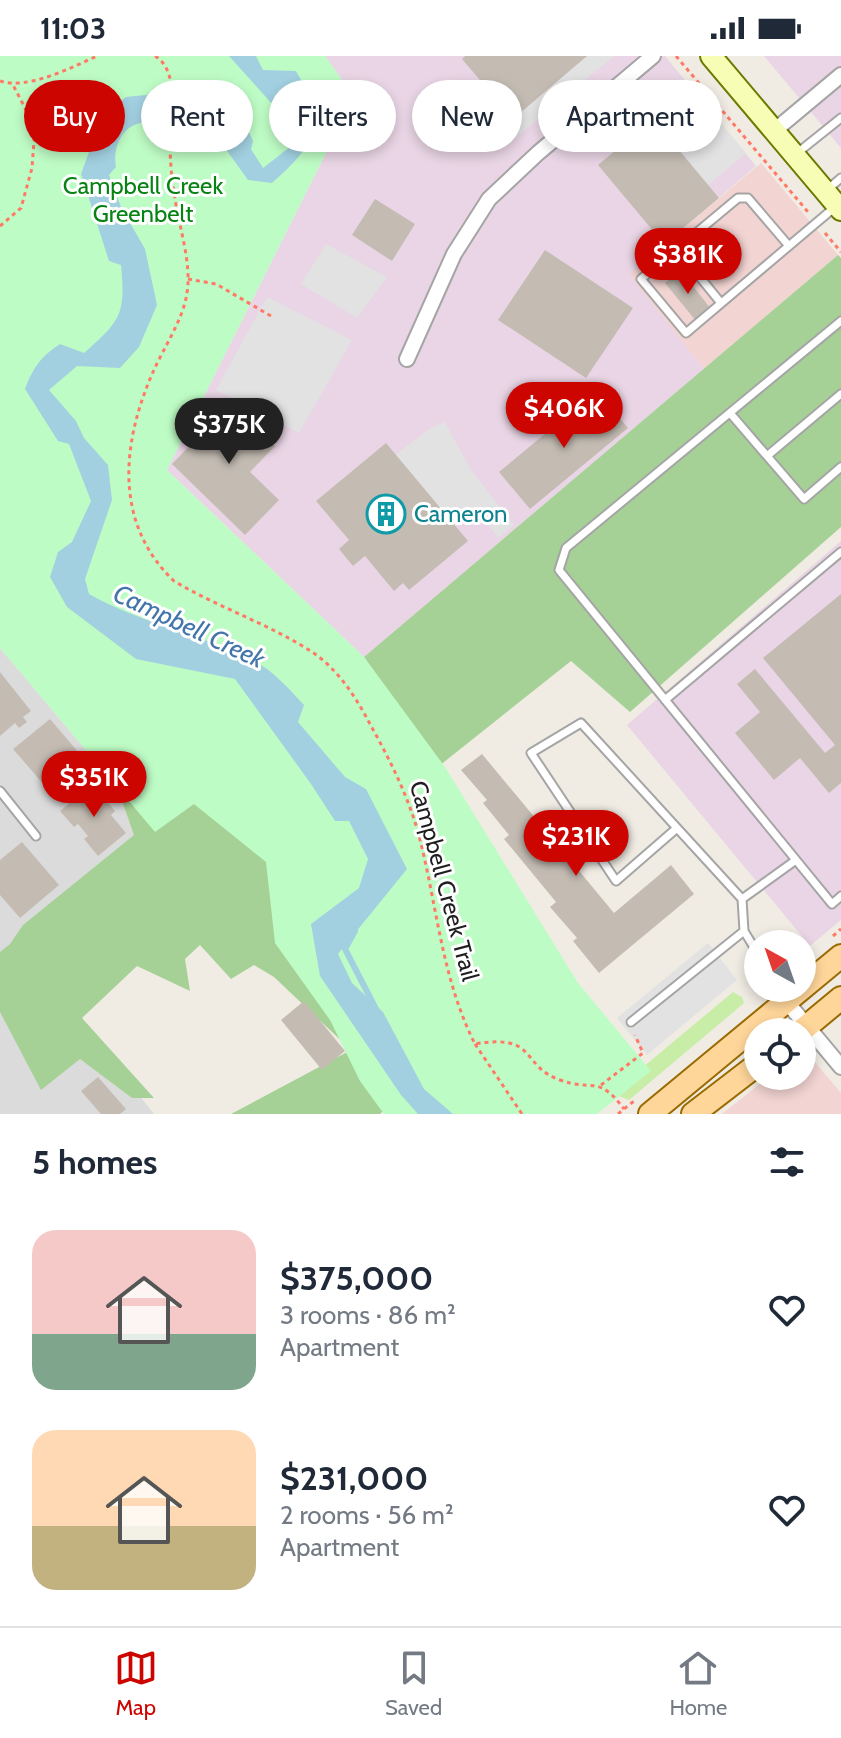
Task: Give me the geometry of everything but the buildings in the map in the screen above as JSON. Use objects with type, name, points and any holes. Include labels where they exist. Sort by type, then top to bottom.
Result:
[{"type":"main road","points":[[711,56],[834,202]]},
{"type":"main road","points":[[816,973],[841,956]]},
{"type":"main road","points":[[816,1019],[841,998]]},
{"type":"main road","points":[[650,1114],[775,1002]]},
{"type":"main road","points":[[693,1114],[744,1075]]},
{"type":"street","points":[[407,359],[454,254],[489,199],[538,153],[653,56]]},
{"type":"street","points":[[774,131],[841,75]]},
{"type":"street","points":[[816,1041],[841,1067]]},
{"type":"lane","points":[[794,155],[841,118]]},
{"type":"lane","points":[[789,246],[748,198],[738,198],[641,279],[686,333],[721,303],[789,246],[816,223],[834,202],[841,178]]},
{"type":"lane","points":[[677,249],[721,303]]},
{"type":"lane","points":[[841,321],[566,548],[559,570],[832,904],[841,896]]},
{"type":"lane","points":[[767,456],[841,394]]},
{"type":"lane","points":[[730,413],[804,499],[841,467]]},
{"type":"lane","points":[[665,700],[841,552]]},
{"type":"lane","points":[[631,1022],[744,931],[742,899],[581,723],[531,753],[616,881],[677,828]]},
{"type":"lane","points":[[0,791],[36,836]]},
{"type":"lane","points":[[742,899],[796,860]]},
{"type":"path","points":[[0,81],[13,85],[65,70],[97,56]]},
{"type":"path","name":"Campbell Creek Trail","points":[[155,56],[169,72],[172,183],[188,279],[187,295],[177,323],[148,383],[132,426],[129,478],[141,538],[156,564],[174,581],[316,655],[338,675],[353,696],[397,774],[408,801],[418,834],[442,951],[462,1017],[475,1044],[522,1114]]},
{"type":"path","points":[[676,56],[841,252]]},
{"type":"path","points":[[0,226],[21,208],[32,168],[35,127],[13,85]]},
{"type":"path","points":[[188,279],[216,284],[271,316]]},
{"type":"path","points":[[601,1085],[643,1053],[626,1025],[631,1022]]},
{"type":"path","points":[[475,1044],[497,1040],[513,1043],[558,1080],[601,1085],[624,1109]]},
{"type":"shaded area","points":[[325,56],[665,56],[685,80],[538,80],[538,152],[722,152],[722,125],[756,166],[629,275],[704,369],[364,657],[167,470],[326,152],[396,152],[396,80],[342,80]]},
{"type":"shaded area","points":[[587,56],[614,56],[585,80],[559,80]]},
{"type":"shaded area","points":[[764,56],[841,56],[841,148]]},
{"type":"shaded area","points":[[538,98],[538,119],[522,132],[522,111]]},
{"type":"shaded area","points":[[722,124],[746,153],[708,185],[681,152],[722,152]]},
{"type":"shaded area","points":[[761,163],[838,255],[704,369],[628,275]]},
{"type":"shaded area","points":[[326,244],[387,277],[357,318],[301,284]]},
{"type":"shaded area","points":[[267,297],[352,340],[299,433],[216,390]]},
{"type":"shaded area","points":[[445,422],[471,470],[514,525],[498,538],[479,512],[455,527],[395,455],[431,428]]},
{"type":"shaded area","points":[[841,541],[841,920],[816,941],[816,930],[797,930],[627,725]]},
{"type":"shaded area","points":[[0,648],[155,832],[21,945],[154,1114],[0,1114]]},
{"type":"shaded area","points":[[708,943],[737,980],[647,1055],[617,1018]]},
{"type":"shaded area","points":[[816,1063],[841,1093],[841,1114],[722,1114],[752,1090],[816,1090]]},
{"type":"green space","points":[[0,56],[24,91],[24,152],[65,152],[81,175],[207,673],[401,1095],[380,1114],[231,1114],[351,1050],[274,977],[254,965],[231,979],[200,945],[185,959],[190,991],[137,966],[82,1018],[154,1098],[132,1098],[80,1059],[41,1090],[0,1012],[0,952],[10,944],[23,925],[134,835],[114,778]]},
{"type":"green space","name":"Campbell Creek Greenbelt","points":[[0,56],[325,56],[342,80],[269,80],[269,152],[326,152],[167,470],[364,657],[445,767],[578,983],[651,1071],[597,1114],[384,1114],[360,1081],[330,1020],[275,943],[266,862],[194,804],[155,832],[0,648]]},
{"type":"green space","points":[[838,255],[841,258],[841,527],[630,712],[571,661],[439,766],[364,657]]},
{"type":"green space","points":[[733,992],[742,997],[744,1003],[629,1100],[619,1096],[618,1088]]},
{"type":"water","points":[[229,56],[256,56],[263,70],[296,71],[301,80],[269,80],[269,101]]},
{"type":"water","points":[[141,95],[141,123],[125,132],[125,98]]},
{"type":"water","points":[[89,152],[116,152],[116,167],[109,175],[121,207],[145,249],[157,305],[139,347],[120,368],[77,366],[49,390],[108,465],[112,500],[85,579],[89,594],[129,613],[211,642],[267,669],[304,705],[298,722],[345,777],[366,789],[407,869],[338,954],[352,983],[383,1012],[424,1089],[453,1114],[418,1114],[401,1095],[320,976],[311,924],[359,888],[368,859],[349,821],[335,821],[235,679],[136,659],[67,607],[50,577],[58,552],[72,542],[91,501],[69,444],[58,441],[25,389],[38,364],[60,344],[84,353],[106,333],[118,316],[122,295],[121,265],[109,261],[81,174]]},
{"type":"water","points":[[228,152],[253,152],[263,168],[284,152],[302,152],[272,183],[248,180]]},
{"type":"waterway","name":"Campbell Creek","points":[[355,931],[345,949],[376,1009]]},
{"type":"place","name":"Cameron","points":[[386,514]]}]
